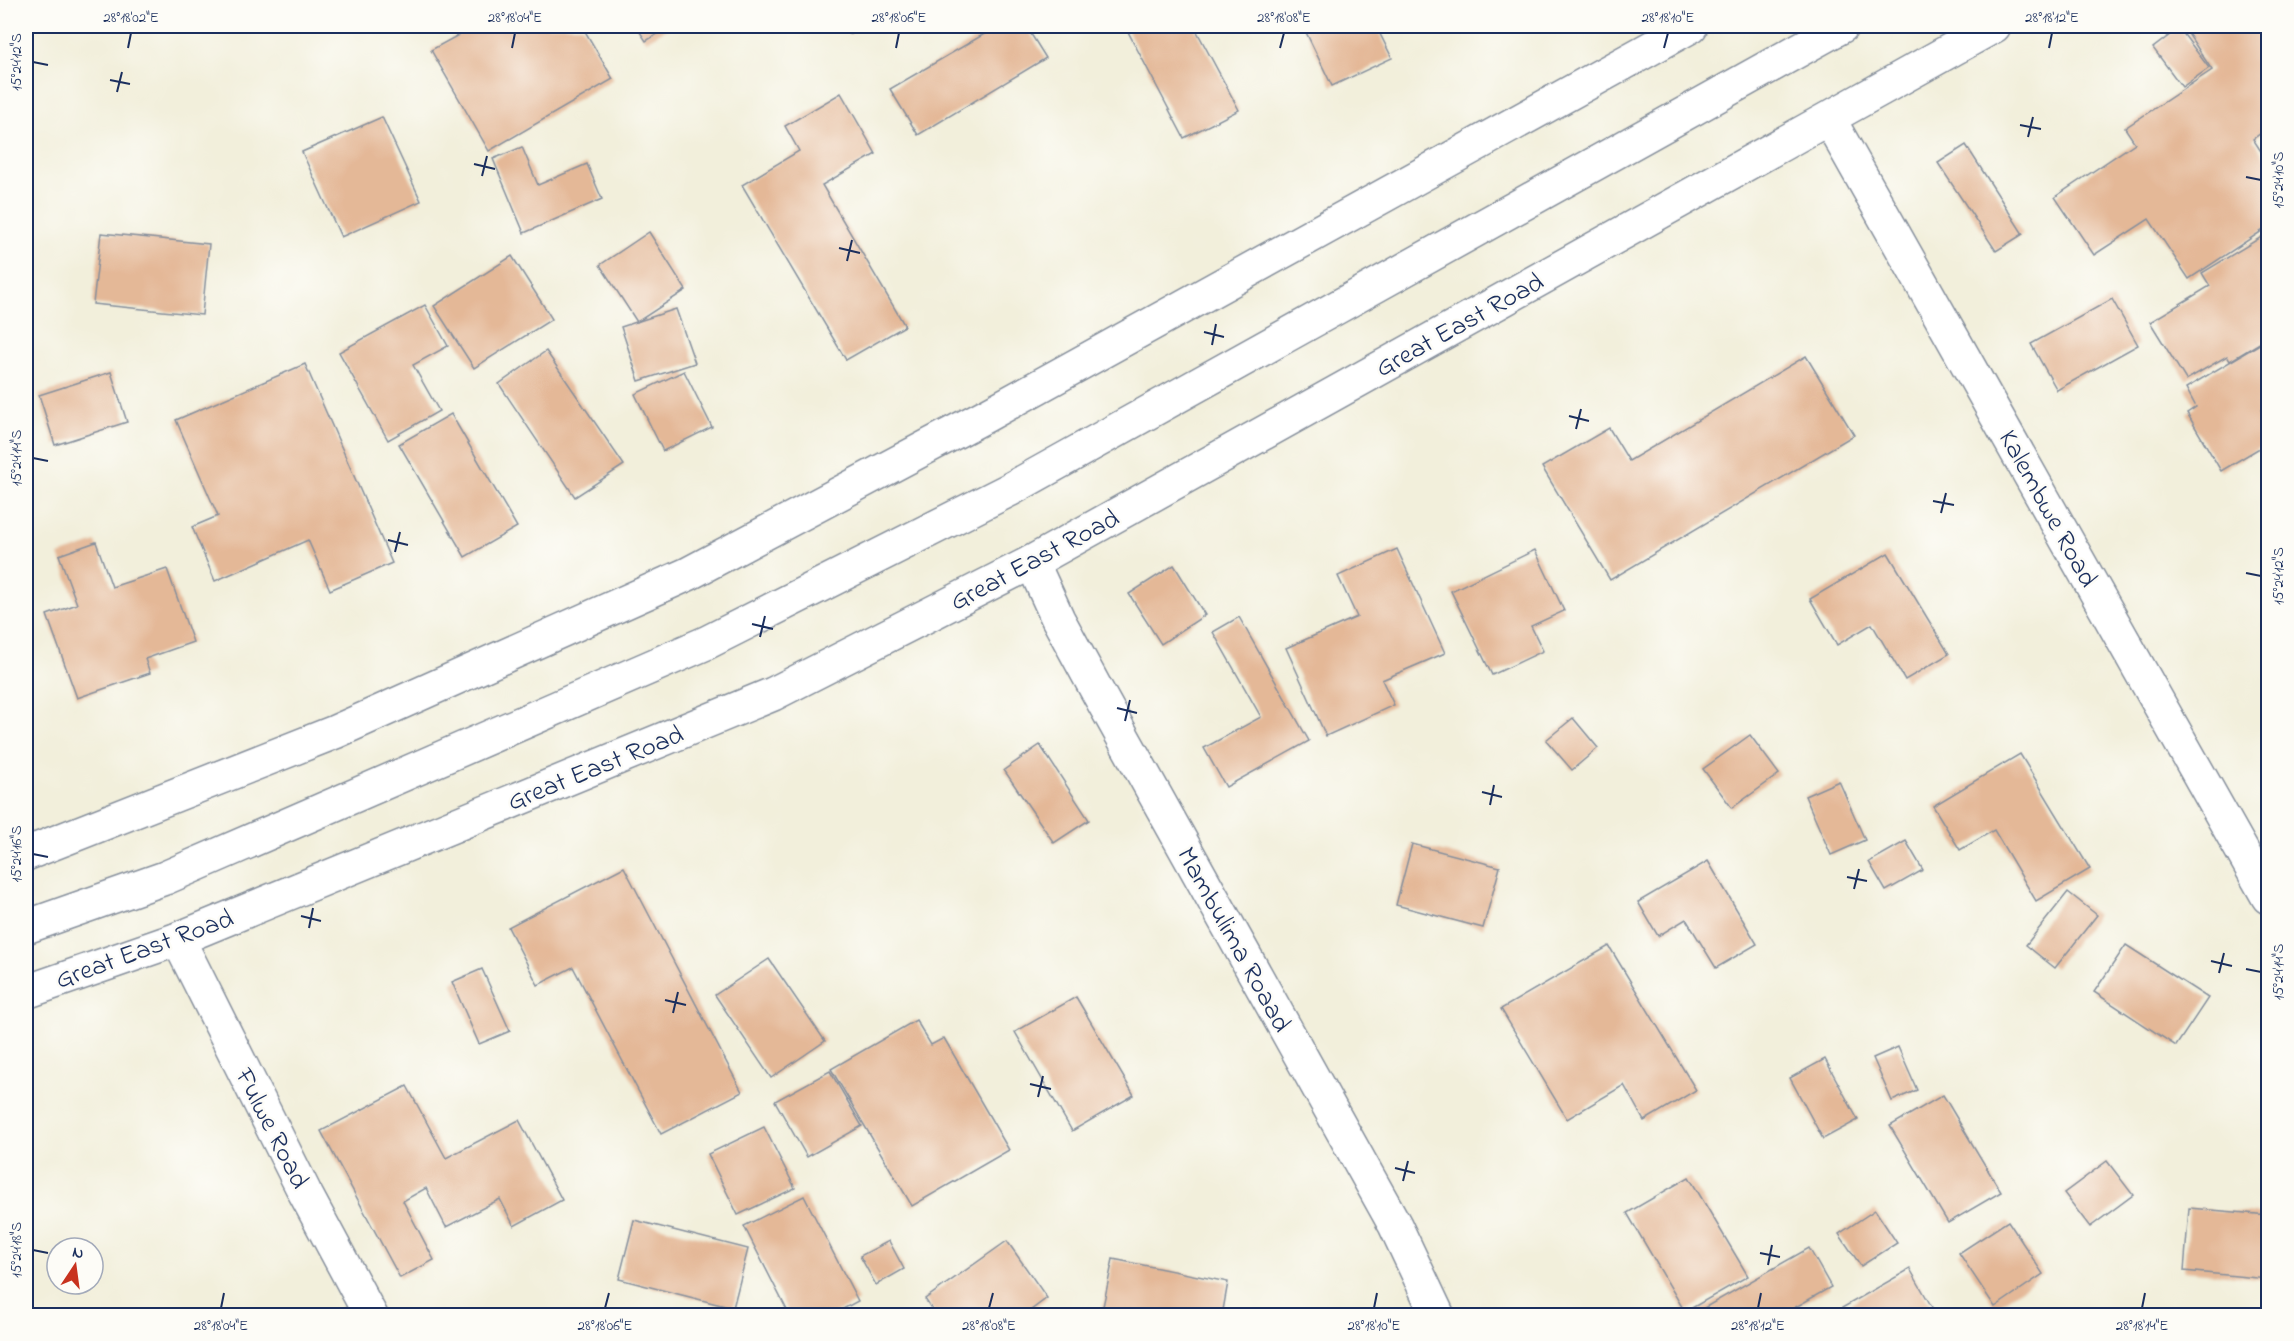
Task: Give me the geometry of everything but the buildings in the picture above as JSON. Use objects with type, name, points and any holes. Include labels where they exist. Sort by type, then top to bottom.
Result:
[{"type":"main road","points":[[26,854],[335,732],[688,574],[987,415],[1691,26]]},
{"type":"main road","points":[[26,927],[165,878],[706,643],[1009,490],[1842,26]]},
{"type":"main road","name":"Great East Road","points":[[26,992],[178,939],[773,694],[1032,562],[1994,26]]},
{"type":"main road","name":"Kalembwe Road","points":[[1829,119],[2268,897]]},
{"type":"main road","name":"Mambulima Roaad","points":[[1032,562],[1058,618],[1096,688],[1395,1225],[1438,1316]]},
{"type":"main road","name":"Fulwe Road","points":[[178,939],[305,1193],[371,1316]]}]
